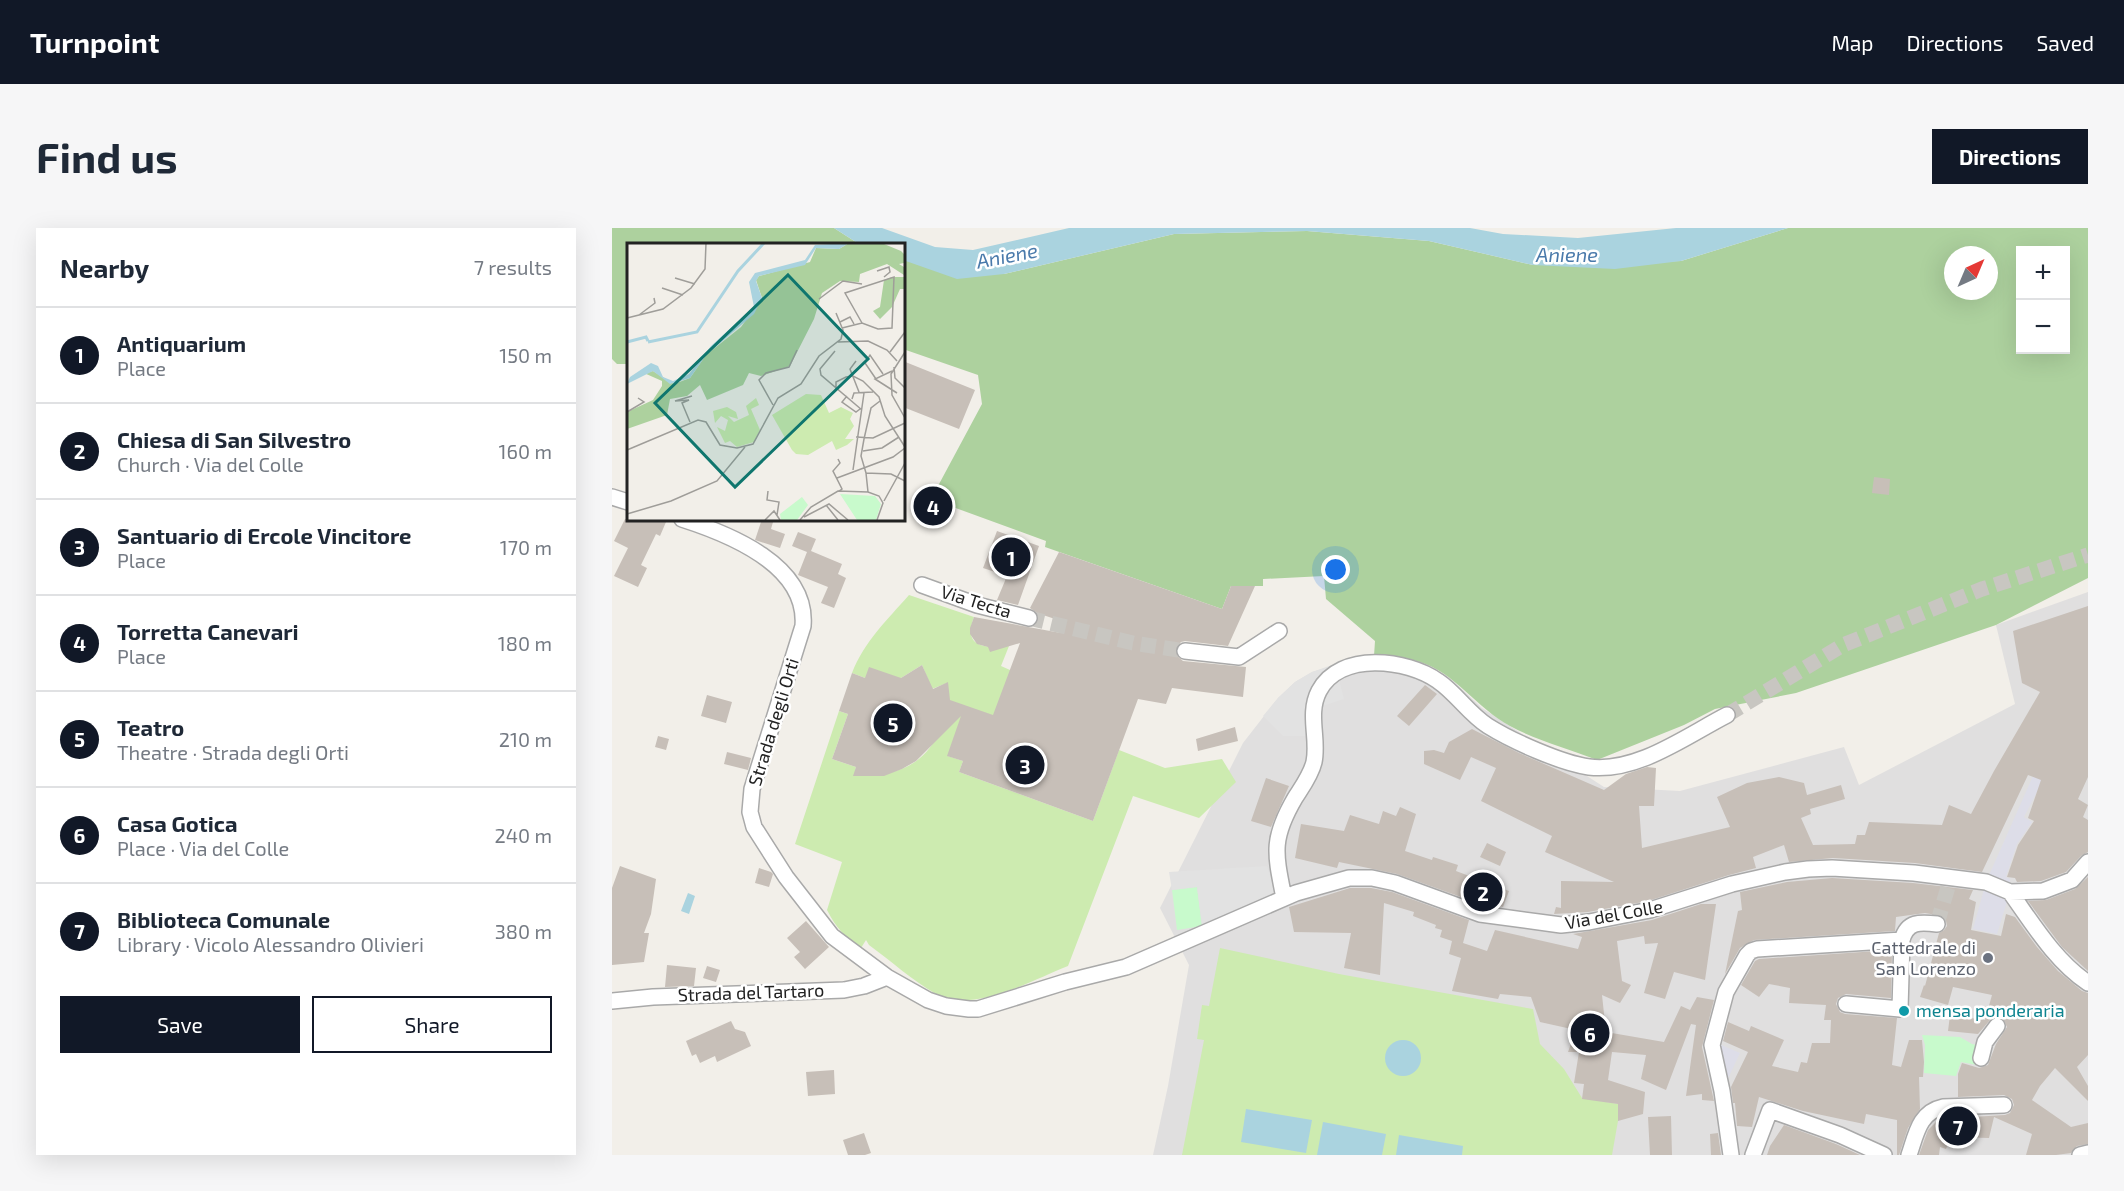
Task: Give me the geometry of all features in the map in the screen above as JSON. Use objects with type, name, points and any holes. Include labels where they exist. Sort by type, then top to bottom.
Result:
[{"type":"street","points":[[612,497],[627,502]]},
{"type":"street","name":"Strada degli Orti","points":[[688,520],[710,524],[756,550],[772,562],[792,585],[802,601],[803,626],[752,789],[750,812],[754,827],[782,871],[829,933],[855,955],[887,977],[932,1002],[951,1007],[978,1009],[1065,982],[1126,967],[1159,953]]},
{"type":"street","name":"Via Tecta","points":[[922,585],[977,605],[1029,618]]},
{"type":"street","points":[[1185,651],[1239,657],[1279,631]]},
{"type":"street","points":[[1284,898],[1276,858],[1277,839],[1284,818],[1314,762],[1313,720],[1317,697],[1322,686],[1331,676],[1350,666],[1376,664],[1409,668],[1438,681],[1477,717],[1496,730],[1571,763],[1596,767],[1635,761],[1727,715]]},
{"type":"street","points":[[2010,892],[2043,891],[2072,880],[2088,862]]},
{"type":"street","name":"Via del Colle","points":[[1159,953],[1284,898],[1315,886],[1346,878],[1365,878],[1395,883],[1480,914],[1561,925],[1650,910],[1732,884],[1808,869],[1844,868],[1951,877],[1986,882],[2010,892]]},
{"type":"street","points":[[2010,892],[2055,953],[2072,971],[2088,983]]},
{"type":"street","points":[[1846,1004],[1900,1009],[1902,940],[1906,930],[1920,922],[1937,924]]},
{"type":"street","points":[[1731,1155],[1712,1041],[1726,992],[1751,951],[1902,940]]},
{"type":"street","name":"Strada del Tartaro","points":[[612,1000],[844,990],[864,986],[887,977]]},
{"type":"street","points":[[1981,1058],[1985,1042],[1998,1026]]},
{"type":"street","points":[[1909,1155],[1921,1121],[1933,1110],[1943,1107],[2004,1105]]},
{"type":"street","points":[[1753,1155],[1770,1110],[1840,1135],[1884,1155]]},
{"type":"street","points":[[2080,1155],[2088,1153]]},
{"type":"shaded area","points":[[2088,592],[2088,1155],[1153,1155],[1168,1086],[1189,965],[1160,908],[1243,743],[1278,698],[1295,682],[1312,672],[1354,659],[1374,656],[1398,657],[1422,662],[1450,678],[1482,708],[1604,787],[1680,791],[1844,747],[1859,785],[2015,704],[1996,625]]},
{"type":"shaded area","points":[[1335,664],[1344,699],[1323,706],[1322,734],[1283,736],[1263,716],[1295,682],[1312,672]]},
{"type":"shaded area","points":[[2057,722],[2068,732],[2024,817],[2032,822],[2017,844],[2006,877],[2010,879],[2010,892],[1997,934],[1973,929],[1986,882]]},
{"type":"shaded area","points":[[1267,866],[1276,893],[1202,926],[1197,887],[1172,890],[1169,872]]},
{"type":"shaded area","points":[[1712,1041],[1740,1053],[1722,1091]]},
{"type":"green space","points":[[612,228],[834,228],[857,243],[627,243],[627,364],[617,364],[612,359]]},
{"type":"green space","points":[[1788,228],[2088,228],[2088,578],[1996,625],[1796,693],[1715,709],[1684,725],[1597,760],[1510,726],[1498,719],[1455,682],[1432,667],[1409,659],[1374,656],[1375,641],[1326,599],[1324,576],[1263,579],[1263,586],[1231,586],[1222,609],[1045,547],[1046,541],[931,499],[982,404],[978,375],[904,349],[904,260],[1004,274],[1174,234],[1307,231],[1429,241],[1533,265],[1681,261]]},
{"type":"green space","points":[[909,595],[974,617],[971,635],[978,644],[992,647],[1009,646],[1001,666],[1010,670],[1015,723],[982,712],[948,756],[963,761],[959,772],[1093,821],[1119,750],[1165,768],[1222,759],[1236,782],[1199,818],[1133,796],[1068,966],[1003,993],[985,998],[951,999],[936,994],[902,971],[869,945],[866,940],[861,948],[850,940],[837,927],[827,910],[842,862],[795,844],[839,711],[848,714],[832,759],[856,767],[854,776],[879,775],[913,763],[931,746],[938,734],[947,683],[932,689],[922,665],[901,678],[865,678],[852,673],[870,641]]},
{"type":"green space","points":[[1197,887],[1202,926],[1177,930],[1172,890]]},
{"type":"green space","points":[[1220,948],[1339,974],[1533,1009],[1540,1044],[1564,1069],[1582,1098],[1618,1104],[1618,1121],[1612,1155],[1182,1155],[1204,1040],[1197,1039],[1202,1005],[1209,1006]]},
{"type":"green space","points":[[1922,1035],[1960,1037],[1972,1044],[1982,1046],[1977,1065],[1961,1062],[1956,1076],[1924,1073],[1925,1045]]},
{"type":"water","name":"Aniene","points":[[834,228],[882,228],[935,247],[973,250],[1069,228],[1470,228],[1503,234],[1578,238],[1676,228],[1788,228],[1681,261],[1615,269],[1533,265],[1429,241],[1307,231],[1174,234],[1004,274],[957,279],[904,260],[904,243],[857,243]]},
{"type":"water","points":[[688,893],[695,896],[689,914],[681,911]]},
{"type":"water","points":[[1403,1040],[1416,1045],[1421,1058],[1416,1071],[1403,1076],[1390,1071],[1385,1058],[1390,1045]]},
{"type":"water","points":[[1246,1109],[1312,1120],[1306,1153],[1241,1142]]},
{"type":"water","points":[[1323,1122],[1386,1134],[1382,1155],[1317,1155]]},
{"type":"water","points":[[1399,1135],[1463,1146],[1462,1155],[1396,1155]]},
{"type":"building","points":[[904,361],[975,390],[959,429],[904,407]]},
{"type":"building","points":[[1874,477],[1890,479],[1889,495],[1872,493]]},
{"type":"building","points":[[625,519],[666,522],[660,536],[656,534],[641,565],[647,568],[638,587],[614,576],[628,548],[614,541]]},
{"type":"building","points":[[762,520],[773,522],[771,529],[785,534],[780,548],[755,540]]},
{"type":"building","points":[[997,531],[1039,546],[1018,605],[997,600],[1007,576],[983,568]]},
{"type":"building","points":[[798,532],[816,539],[811,551],[842,564],[838,574],[846,578],[834,608],[821,603],[828,587],[798,575],[807,552],[792,546]]},
{"type":"building","points":[[1059,552],[1222,609],[1231,586],[1255,586],[1228,646],[1185,641],[1175,649],[1176,655],[1183,661],[1246,667],[1243,697],[1172,688],[1166,704],[1138,699],[1093,821],[959,772],[963,761],[947,756],[961,716],[916,761],[884,776],[853,776],[856,767],[832,759],[848,714],[839,711],[852,673],[865,678],[869,667],[901,678],[922,665],[933,689],[948,682],[950,700],[993,715],[1020,643],[990,652],[988,647],[977,644],[970,634],[974,617],[1061,633],[1064,622],[1037,613],[1030,608]]},
{"type":"building","points":[[2088,606],[2088,777],[2078,799],[2088,805],[2083,817],[2088,820],[2088,852],[2066,872],[2041,881],[2017,882],[2015,878],[2007,877],[2018,845],[2034,821],[2028,818],[2041,780],[2028,775],[1982,872],[1915,863],[1833,858],[1789,862],[1784,845],[1753,857],[1756,868],[1648,901],[1588,912],[1554,914],[1556,907],[1561,908],[1561,881],[1614,882],[1545,852],[1552,836],[1481,801],[1496,768],[1471,757],[1460,780],[1424,764],[1424,751],[1434,750],[1444,753],[1449,742],[1472,729],[1519,753],[1604,790],[1626,774],[1647,767],[1656,768],[1654,806],[1639,806],[1642,848],[1730,827],[1717,797],[1747,783],[1779,777],[1804,783],[1807,795],[1841,785],[1845,799],[1810,809],[1811,814],[1801,818],[1813,845],[1855,844],[1857,835],[1865,835],[1869,822],[1942,825],[1949,805],[1971,814],[2040,692],[2022,683],[2013,631]]},
{"type":"building","points":[[1425,685],[1437,694],[1409,726],[1397,716]]},
{"type":"building","points":[[707,695],[732,702],[726,723],[701,716]]},
{"type":"building","points":[[1235,727],[1238,741],[1198,751],[1196,739]]},
{"type":"building","points":[[658,736],[669,739],[666,750],[655,747]]},
{"type":"building","points":[[727,752],[751,758],[748,770],[724,764]]},
{"type":"building","points":[[1266,778],[1289,786],[1271,827],[1251,821]]},
{"type":"building","points":[[1400,807],[1416,814],[1405,851],[1432,860],[1433,857],[1458,865],[1456,871],[1509,891],[1503,907],[1476,899],[1475,902],[1397,874],[1339,862],[1337,868],[1295,858],[1301,824],[1344,831],[1350,815],[1379,824],[1383,811],[1396,816]]},
{"type":"building","points":[[1487,843],[1506,852],[1500,866],[1480,857]]},
{"type":"building","points":[[620,866],[656,879],[651,914],[644,933],[649,933],[644,962],[612,965],[612,888]]},
{"type":"building","points":[[759,868],[773,874],[769,887],[755,883]]},
{"type":"building","points":[[2088,877],[2088,971],[2062,947],[2028,901],[2046,900],[2075,889]]},
{"type":"building","points":[[1832,878],[1913,883],[1973,890],[1969,899],[1976,902],[1971,930],[2001,936],[2006,914],[2015,917],[2058,971],[2082,991],[2088,993],[2088,1055],[2077,1067],[2088,1086],[2088,1101],[2055,1068],[2032,1100],[2071,1127],[2088,1123],[2088,1144],[2077,1146],[2071,1153],[2026,1155],[2032,1134],[1994,1117],[1989,1138],[1951,1137],[1946,1149],[1940,1147],[1939,1155],[1919,1155],[1928,1130],[1939,1119],[2005,1115],[2010,1113],[2014,1105],[2012,1099],[2004,1095],[1958,1097],[1958,1074],[1962,1063],[1979,1068],[1988,1065],[1996,1044],[2007,1027],[2003,1019],[1998,1016],[1990,1020],[1978,1034],[1948,1031],[1950,1015],[1985,1020],[1992,995],[1953,987],[1948,1005],[1920,997],[1939,933],[1947,926],[1942,916],[1925,913],[1896,917],[1895,931],[1754,940],[1740,948],[1725,974],[1738,911],[1742,910],[1740,892],[1787,882]]},
{"type":"building","points":[[1350,888],[1371,888],[1392,892],[1469,920],[1463,943],[1487,951],[1495,930],[1578,949],[1582,937],[1573,934],[1652,920],[1701,904],[1716,904],[1705,980],[1674,972],[1665,999],[1644,993],[1658,943],[1645,944],[1644,936],[1617,941],[1622,981],[1631,985],[1620,1003],[1602,995],[1606,1032],[1664,1042],[1681,1006],[1690,1010],[1697,997],[1714,1000],[1702,1047],[1714,1101],[1702,1100],[1702,1094],[1686,1096],[1696,1025],[1691,1024],[1666,1090],[1641,1079],[1646,1055],[1612,1052],[1608,1080],[1645,1092],[1643,1114],[1618,1121],[1618,1104],[1582,1099],[1584,1084],[1574,1083],[1579,1052],[1568,1052],[1576,1030],[1540,1022],[1531,997],[1500,994],[1498,999],[1452,991],[1461,958],[1449,954],[1452,941],[1440,937],[1442,930],[1435,928],[1436,925],[1413,916],[1414,912],[1384,903],[1380,975],[1344,968],[1351,933],[1294,932],[1289,907]]},
{"type":"building","points":[[806,921],[829,947],[805,969],[794,957],[800,952],[787,938]]},
{"type":"building","points":[[1892,950],[1891,998],[1846,994],[1838,998],[1836,1004],[1840,1012],[1845,1014],[1897,1018],[1892,1065],[1901,1067],[1909,1040],[1922,1040],[1924,1062],[1923,1077],[1919,1077],[1920,1109],[1908,1128],[1899,1155],[1897,1155],[1897,1120],[1866,1114],[1864,1124],[1803,1111],[1759,1097],[1752,1127],[1737,1126],[1731,1087],[1748,1052],[1723,1041],[1728,1022],[1749,1031],[1751,1026],[1784,1040],[1772,1066],[1798,1072],[1801,1062],[1807,1063],[1812,1043],[1830,1043],[1831,1020],[1824,1020],[1826,1005],[1789,1003],[1790,988],[1769,984],[1759,997],[1741,985],[1755,961]]},
{"type":"building","points":[[667,965],[696,968],[694,986],[665,987]]},
{"type":"building","points":[[707,966],[720,970],[716,982],[703,978]]},
{"type":"building","points":[[731,1021],[735,1029],[745,1032],[751,1046],[717,1062],[715,1056],[700,1063],[696,1054],[692,1056],[686,1041]]},
{"type":"building","points":[[834,1070],[835,1094],[808,1096],[806,1072]]},
{"type":"building","points":[[1671,1116],[1672,1155],[1650,1155],[1648,1117]]},
{"type":"building","points":[[1784,1125],[1860,1155],[1767,1155],[1770,1146]]},
{"type":"building","points":[[864,1133],[871,1153],[848,1155],[843,1140]]},
{"type":"building","points":[[1718,1133],[1721,1155],[1711,1155],[1710,1134]]},
{"type":"tunnel","points":[[1727,715],[1843,645],[1982,589],[2088,555]]},
{"type":"tunnel","points":[[1029,618],[1133,643],[1185,651]]},
{"type":"tunnel","points":[[1937,924],[1951,877]]},
{"type":"place","name":"Torretta Canevari","points":[[933,506]]},
{"type":"place","name":"Antiquarium","points":[[1011,557]]},
{"type":"place","name":"Teatro","points":[[893,723]]},
{"type":"place","name":"Santuario di Ercole Vincitore","points":[[1025,765]]},
{"type":"place","name":"Chiesa di San Silvestro","points":[[1483,892]]},
{"type":"place","name":"Cattedrale di San Lorenzo","points":[[1988,958]]},
{"type":"place","name":"mensa ponderaria","points":[[1904,1011]]},
{"type":"place","name":"Casa Gotica","points":[[1590,1033]]},
{"type":"place","name":"Biblioteca Comunale","points":[[1958,1126]]}]
